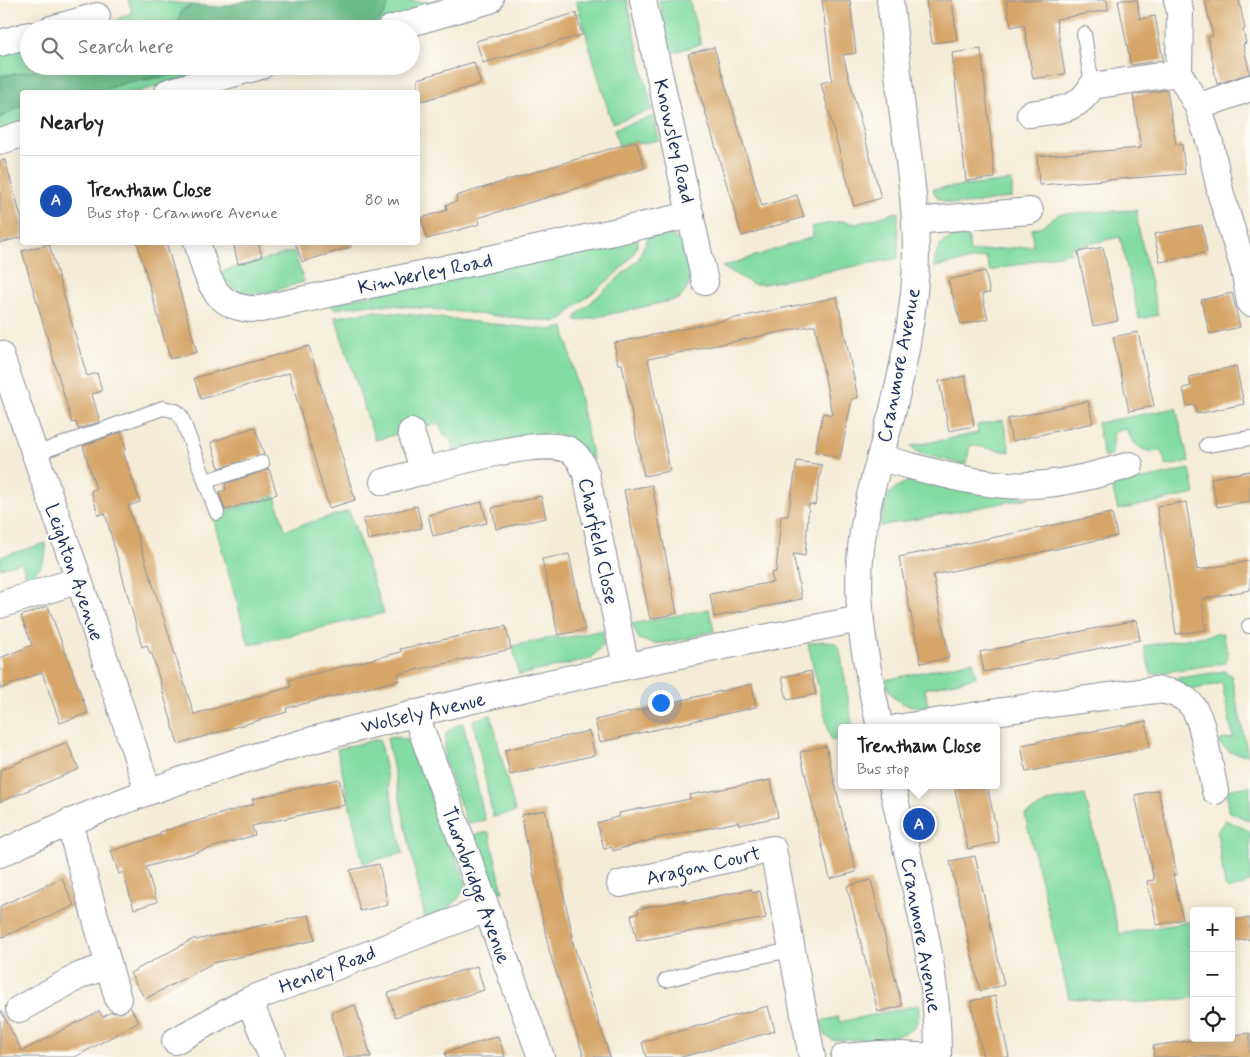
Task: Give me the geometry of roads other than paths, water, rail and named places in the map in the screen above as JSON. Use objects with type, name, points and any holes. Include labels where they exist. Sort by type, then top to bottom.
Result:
[{"type":"street","points":[[420,20],[490,0]]},
{"type":"street","name":"Knowsley Road","points":[[643,0],[705,282]]},
{"type":"street","name":"Cranmore Avenue","points":[[879,724],[865,660],[860,619],[862,542],[894,404],[914,292],[915,221],[890,0]]},
{"type":"street","points":[[1177,0],[1180,20],[1179,73],[1198,107],[1244,269],[1250,303]]},
{"type":"street","points":[[83,20],[97,16]]},
{"type":"street","points":[[0,43],[20,37]]},
{"type":"street","points":[[1030,114],[1075,106],[1092,86],[1179,73]]},
{"type":"street","points":[[175,90],[229,75]]},
{"type":"street","points":[[1198,107],[1250,88]]},
{"type":"street","points":[[0,141],[20,135]]},
{"type":"street","points":[[915,221],[1030,211]]},
{"type":"street","name":"Kimberley Road","points":[[198,245],[209,282],[217,295],[234,306],[260,309],[691,215]]},
{"type":"street","name":"Leighton Avenue","points":[[0,354],[79,580],[148,791]]},
{"type":"street","points":[[411,432],[424,472]]},
{"type":"street","name":"Charfield Close","points":[[383,482],[535,446],[557,446],[571,451],[582,464],[586,474],[626,666]]},
{"type":"street","points":[[880,458],[942,474],[1007,485],[1043,484],[1104,473],[1130,465]]},
{"type":"street","points":[[0,606],[79,580]]},
{"type":"street","name":"Wolsely Avenue","points":[[0,854],[69,822],[148,791],[326,735],[626,666],[860,619]]},
{"type":"street","points":[[922,724],[1028,707],[1155,690],[1172,691],[1193,705],[1200,719],[1215,791]]},
{"type":"street","name":"Thornbridge Avenue","points":[[415,713],[541,1057]]},
{"type":"street","name":"Cranmore Avenue","points":[[893,789],[929,948],[937,997],[938,1057]]},
{"type":"street","points":[[69,822],[118,999]]},
{"type":"street","name":"Aragon Court","points":[[620,884],[773,849],[812,1057]]},
{"type":"street","name":"Henley Road","points":[[175,1041],[249,1000],[486,909]]},
{"type":"street","points":[[19,1009],[81,975],[108,966]]},
{"type":"street","points":[[249,1000],[272,1057]]},
{"type":"street","points":[[844,1057],[880,1054],[938,1057]]},
{"type":"lane","points":[[1084,34],[1092,86]]},
{"type":"lane","points":[[35,454],[163,408],[170,408],[181,416],[217,513]]},
{"type":"lane","points":[[1207,445],[1250,438]]},
{"type":"lane","points":[[206,481],[262,463]]},
{"type":"lane","points":[[666,980],[727,963],[792,950]]},
{"type":"place","name":"Trentham Close","points":[[919,824]]}]
